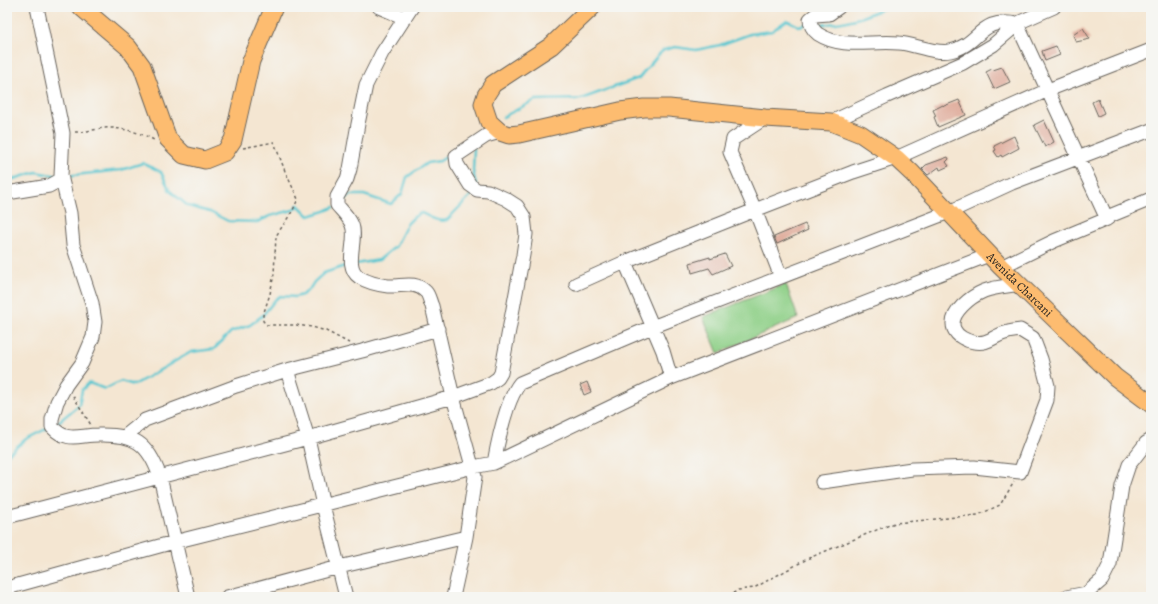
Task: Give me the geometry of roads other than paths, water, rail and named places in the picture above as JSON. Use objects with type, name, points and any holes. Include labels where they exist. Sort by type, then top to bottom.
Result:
[{"type":"main road","points":[[81,7],[128,47],[142,66],[168,139],[184,155],[205,160],[225,152],[233,140],[251,61],[274,7]]},
{"type":"main road","points":[[495,128],[483,104],[486,95],[493,84],[551,46],[592,7]]},
{"type":"main road","name":"Avenida Charcani","points":[[495,128],[509,135],[519,134],[620,111],[644,108],[669,108],[765,118],[831,122],[861,134],[896,158],[989,255],[1115,377],[1151,404]]},
{"type":"street","points":[[37,7],[63,133],[62,179],[70,213],[73,245],[92,303],[95,322],[93,337],[82,363],[66,385],[57,402],[52,419],[52,427],[66,437],[97,435],[124,437],[139,441],[154,461],[160,477],[188,597]]},
{"type":"street","points":[[379,7],[409,13],[382,53],[366,85],[350,169],[347,179],[337,197],[337,206],[348,216],[352,225],[354,236],[351,264],[358,276],[376,284],[389,286],[401,284],[416,286],[426,292],[432,306],[453,397],[475,477],[466,537],[453,597]]},
{"type":"street","points":[[839,7],[829,14],[815,15],[810,19],[810,24],[814,31],[823,37],[831,41],[846,44],[900,43],[925,49],[949,52],[966,45],[988,27],[996,23],[1008,22],[1017,24]]},
{"type":"street","points":[[831,122],[963,63],[993,45],[1017,24],[1054,7]]},
{"type":"street","points":[[1017,24],[1107,219]]},
{"type":"street","points":[[576,284],[625,262],[755,210],[852,172],[896,158],[1048,90],[1151,50]]},
{"type":"street","points":[[765,118],[733,139],[730,152],[755,210],[781,277]]},
{"type":"street","points":[[7,517],[308,438],[453,397],[498,378],[501,373],[523,255],[526,234],[524,217],[517,206],[506,199],[488,191],[477,190],[470,185],[456,160],[456,156],[486,136],[495,128]]},
{"type":"street","points":[[494,463],[502,427],[516,389],[520,383],[652,327],[949,212],[1012,183],[1151,130]]},
{"type":"street","points":[[7,193],[49,186],[62,179]]},
{"type":"street","points":[[1001,267],[1082,228],[1107,219],[1112,215],[1151,199]]},
{"type":"street","points":[[7,588],[174,542],[494,463],[671,378],[989,255]]},
{"type":"street","points":[[625,262],[663,351],[671,378]]},
{"type":"street","points":[[822,482],[912,469],[974,467],[1020,472],[1047,400],[1048,386],[1041,359],[1033,338],[1020,330],[1004,333],[985,343],[973,342],[962,337],[955,330],[953,324],[956,314],[968,300],[985,291],[1020,284]]},
{"type":"street","points":[[124,437],[145,420],[236,386],[287,370],[362,351],[438,329]]},
{"type":"street","points":[[287,370],[308,438],[323,506],[346,597]]},
{"type":"street","points":[[1066,597],[1087,593],[1102,580],[1110,564],[1122,486],[1130,465],[1146,443],[1151,440]]},
{"type":"street","points":[[227,597],[338,567],[466,537]]},
{"type":"waterway","points":[[815,24],[831,24],[849,21],[888,7]]},
{"type":"waterway","points":[[503,117],[535,100],[581,99],[639,78],[664,50],[675,47],[696,50],[720,45],[750,34],[772,31],[787,20],[799,26],[806,24]]},
{"type":"waterway","points":[[474,149],[473,171],[476,184]]},
{"type":"waterway","points":[[342,202],[350,195],[364,195],[391,204],[402,194],[407,177],[427,163],[440,161],[452,153]]},
{"type":"waterway","points":[[65,176],[121,170],[143,163],[161,172],[170,191],[188,206],[210,212],[228,221],[257,222],[270,216],[293,210],[298,205],[309,216],[334,207]]},
{"type":"waterway","points":[[7,181],[36,172],[58,176]]},
{"type":"waterway","points":[[356,264],[379,260],[396,246],[407,224],[414,217],[421,213],[437,220],[447,220],[473,193]]},
{"type":"waterway","points":[[56,424],[79,405],[82,390],[89,383],[105,389],[121,381],[134,385],[191,352],[214,349],[231,332],[250,325],[263,315],[280,296],[295,297],[302,295],[309,290],[314,282],[324,273],[348,265]]},
{"type":"waterway","points":[[7,455],[26,439],[48,428]]}]
